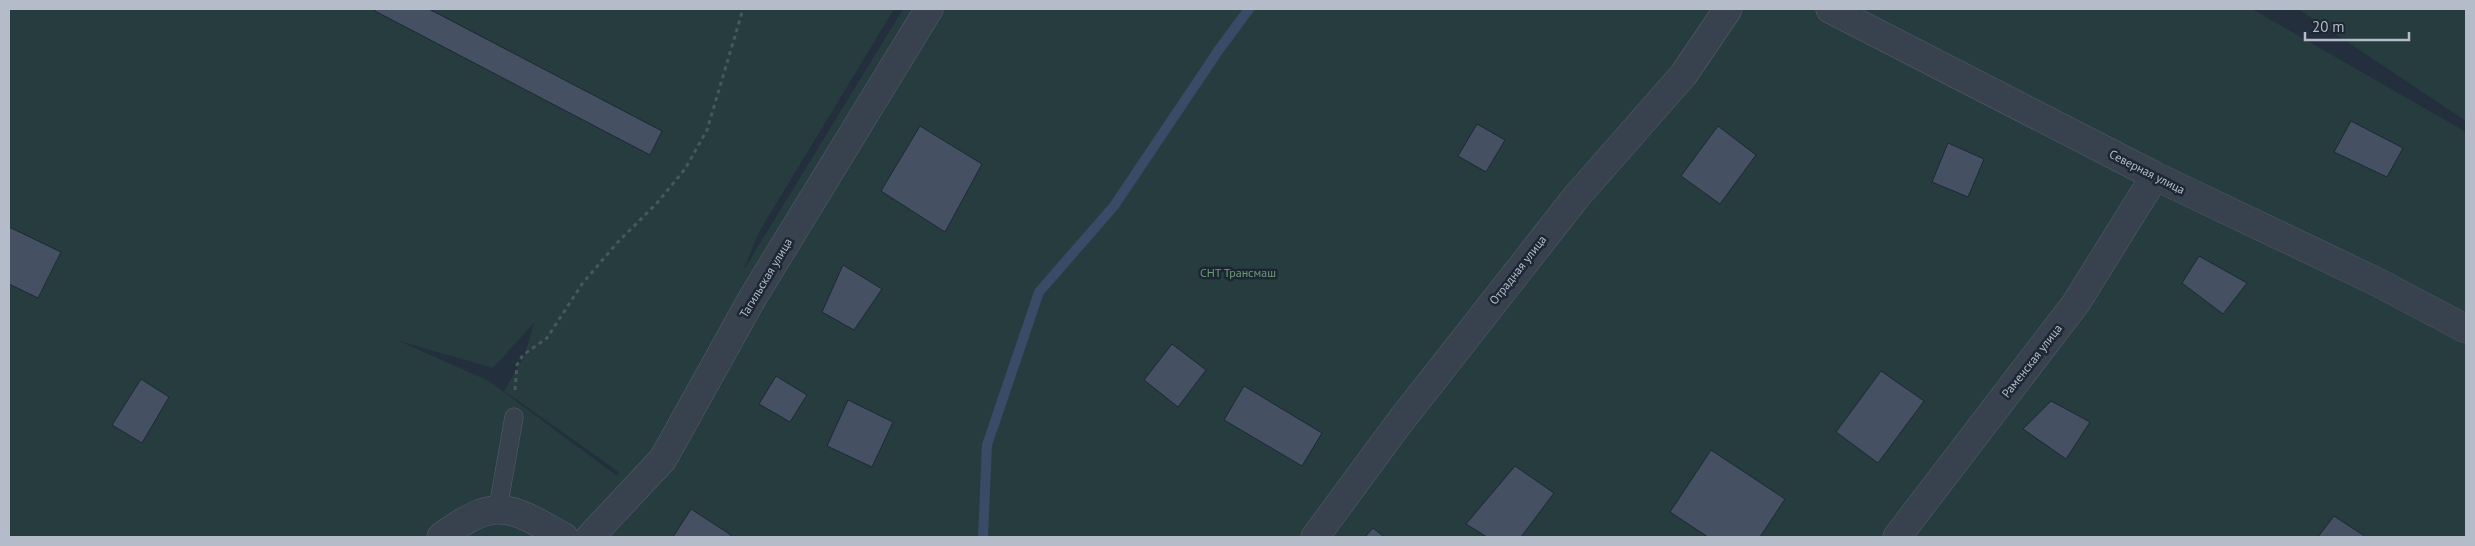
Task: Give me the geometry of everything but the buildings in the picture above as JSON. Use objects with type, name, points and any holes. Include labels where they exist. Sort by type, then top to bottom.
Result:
[{"type":"street","name":"Тагильская улица","points":[[590,537],[663,459],[753,297],[929,9]]},
{"type":"street","name":"Отрадная улица","points":[[1315,537],[1399,423],[1577,196],[1684,74],[1728,9]]},
{"type":"street","name":"Северная улица","points":[[1830,9],[2154,176],[2376,282],[2466,329]]},
{"type":"street","name":"Раменская улица","points":[[1898,537],[2076,303],[2154,176]]},
{"type":"street","points":[[441,537],[463,520],[509,510],[564,537]]},
{"type":"lane","points":[[509,510],[514,417]]},
{"type":"path","points":[[514,417],[517,365],[523,355],[547,338],[582,284],[617,243],[658,204],[684,169],[707,130],[743,9]]},
{"type":"green space","name":"СНТ Трансмаш","points":[[9,9],[894,9],[759,232],[743,271],[903,9],[2252,9],[2466,132],[2466,537],[9,537]],"holes":[[[534,323],[524,357],[504,391],[619,472],[617,476],[489,381],[399,341],[493,368]]]},
{"type":"green space","points":[[2298,9],[2466,9],[2466,121]]},
{"type":"waterway","points":[[983,537],[987,445],[1039,292],[1114,206],[1218,51],[1249,9]]}]
